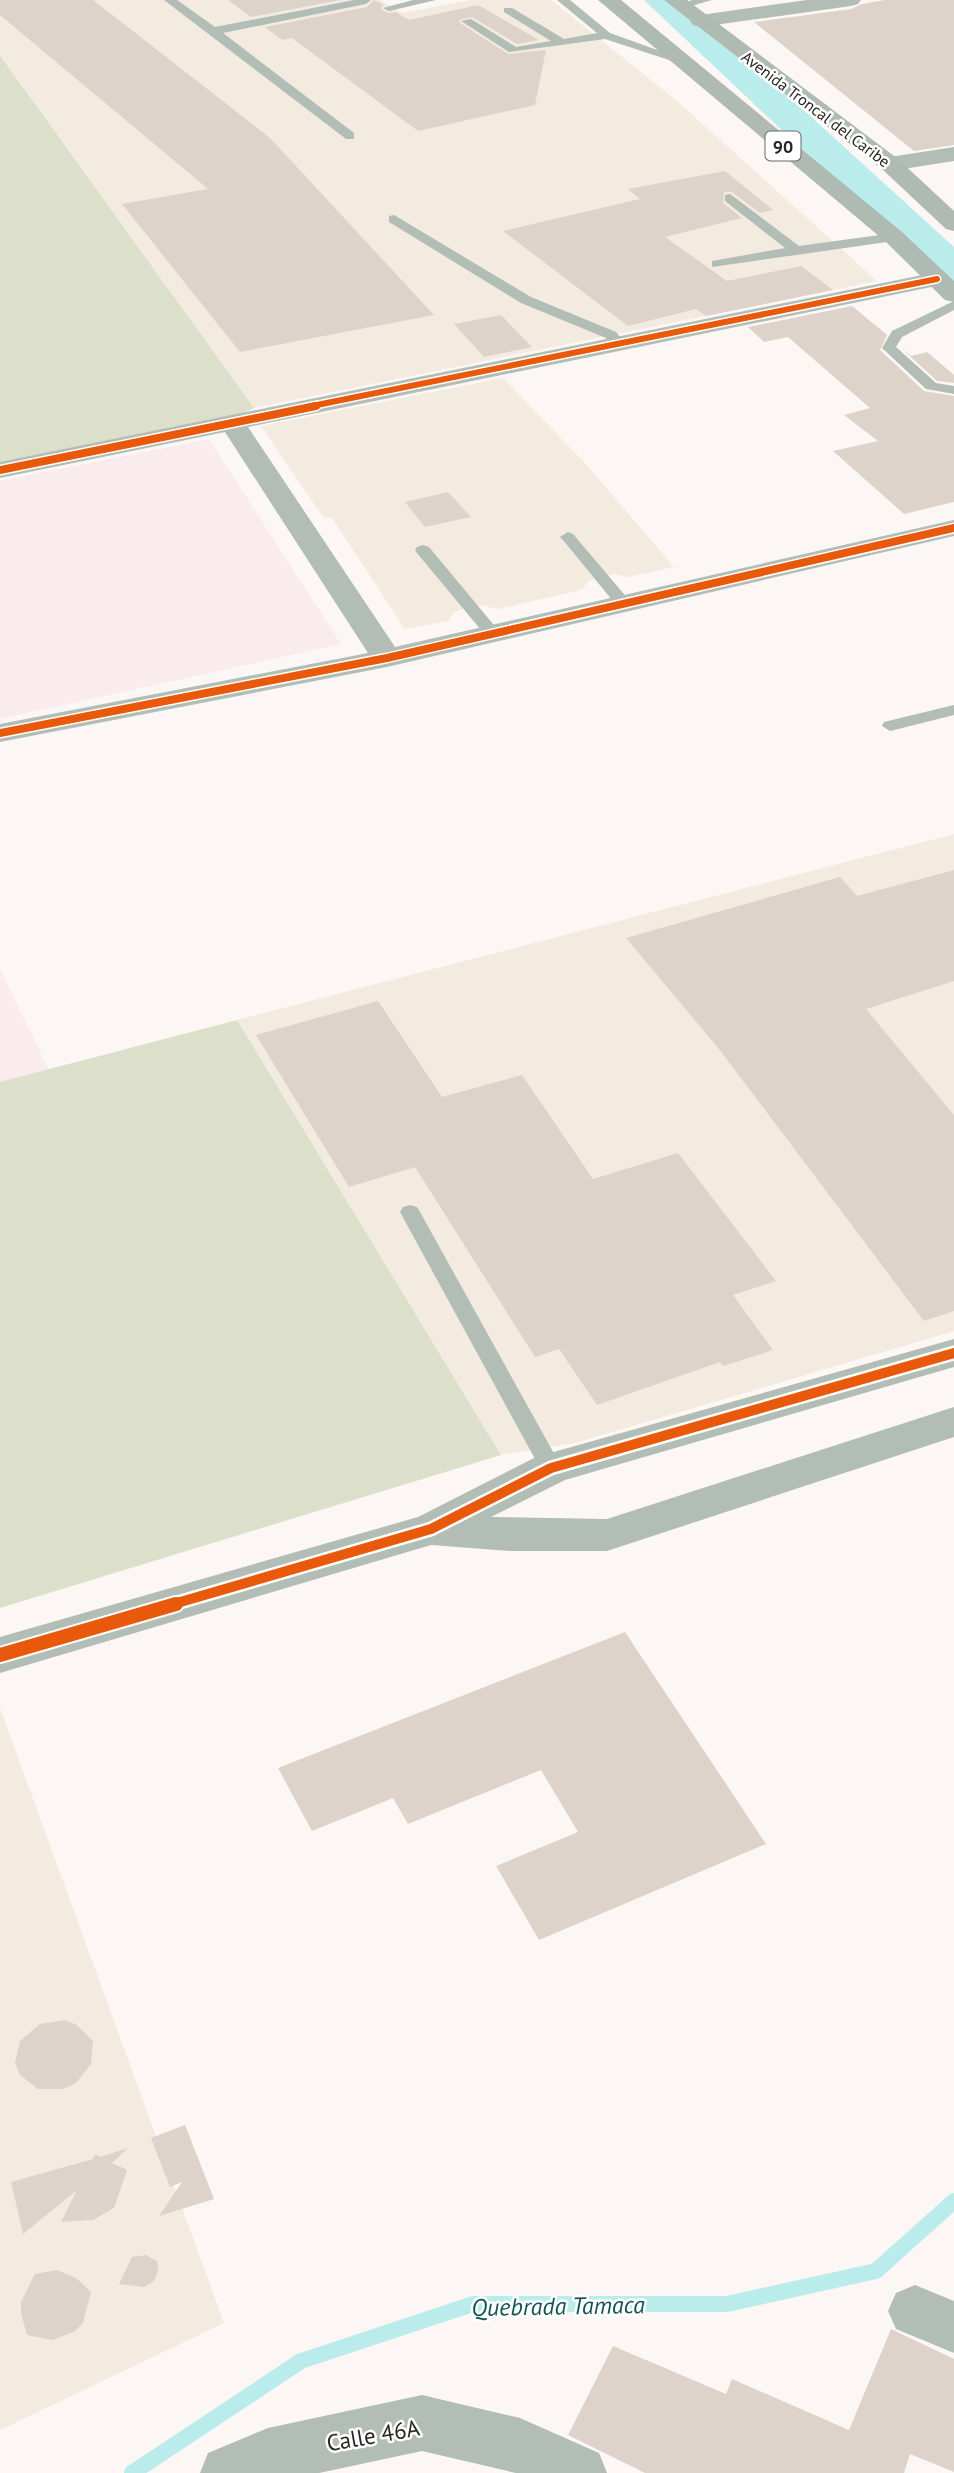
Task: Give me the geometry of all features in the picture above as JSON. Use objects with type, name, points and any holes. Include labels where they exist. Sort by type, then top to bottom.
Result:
[{"type":"highway","name":"90","points":[[608,0],[894,237],[946,287]]},
{"type":"highway","name":"Avenida Troncal del Caribe","points":[[678,3],[703,10],[890,164],[954,224]]},
{"type":"street","points":[[703,10],[851,0]]},
{"type":"street","points":[[890,164],[954,154]]},
{"type":"street","points":[[0,470],[619,344],[946,287]]},
{"type":"street","points":[[232,423],[387,657]]},
{"type":"street","points":[[0,733],[387,657],[954,528]]},
{"type":"street","points":[[0,1656],[431,1529],[551,1468],[954,1353]]},
{"type":"street","points":[[431,1529],[511,1535],[607,1535],[954,1422]]},
{"type":"street","name":"Calle 46A","points":[[228,2473],[268,2456],[422,2423],[520,2446],[579,2473]]},
{"type":"lane","points":[[170,0],[350,136]]},
{"type":"lane","points":[[325,23],[430,0]]},
{"type":"lane","points":[[563,0],[606,35],[679,61]]},
{"type":"lane","points":[[213,31],[366,1]]},
{"type":"lane","points":[[508,10],[563,43]]},
{"type":"lane","points":[[467,21],[509,49],[522,50],[606,35]]},
{"type":"lane","points":[[230,43],[244,40]]},
{"type":"lane","points":[[730,198],[796,250]]},
{"type":"lane","points":[[394,219],[526,300],[611,335],[619,344]]},
{"type":"lane","points":[[718,264],[894,237]]},
{"type":"lane","points":[[954,305],[897,334],[889,348],[931,386],[954,390]]},
{"type":"lane","points":[[568,537],[623,603]]},
{"type":"lane","points":[[423,550],[492,633]]},
{"type":"lane","points":[[890,726],[954,710]]},
{"type":"lane","points":[[410,1212],[551,1468]]},
{"type":"shaded area","points":[[0,0],[381,0],[402,13],[470,0],[551,0],[677,101],[877,281],[254,408],[0,54]]},
{"type":"shaded area","points":[[503,378],[584,462],[674,567],[628,577],[613,574],[589,581],[581,590],[498,609],[481,605],[455,611],[448,621],[405,629],[332,518],[323,517],[261,426]]},
{"type":"shaded area","points":[[209,439],[341,644],[0,719],[0,481]]},
{"type":"shaded area","points":[[954,834],[954,1331],[575,1443],[501,1455],[237,1020]]},
{"type":"shaded area","points":[[0,969],[49,1070],[0,1083]]},
{"type":"shaded area","points":[[0,1708],[224,2323],[0,2430]]},
{"type":"green space","points":[[0,55],[254,408],[231,419],[0,464]]},
{"type":"green space","points":[[237,1020],[501,1455],[0,1608],[0,1082]]},
{"type":"building","points":[[0,0],[93,0],[270,138],[434,315],[240,352],[122,204],[208,189],[0,15]]},
{"type":"building","points":[[228,0],[340,0],[251,17]]},
{"type":"building","points":[[374,0],[384,5],[382,10],[388,13],[396,12],[409,20],[478,5],[539,40],[517,44],[472,17],[459,20],[508,54],[546,50],[535,105],[418,131],[292,38],[282,40],[265,27],[367,7]]},
{"type":"building","points":[[885,0],[954,0],[954,145],[914,151],[754,22],[851,9]]},
{"type":"building","points":[[725,171],[773,210],[760,213],[732,192],[724,192],[723,203],[742,218],[665,237],[727,281],[801,266],[833,290],[706,316],[696,309],[628,326],[503,231],[640,199],[628,189]]},
{"type":"building","points":[[852,306],[887,335],[880,350],[924,391],[954,396],[954,502],[904,514],[833,451],[878,441],[844,415],[870,408],[788,337],[764,342],[748,327]]},
{"type":"building","points":[[501,315],[532,347],[484,357],[454,324]]},
{"type":"building","points":[[899,346],[911,356],[927,352],[954,375],[954,383],[937,381]]},
{"type":"building","points":[[448,492],[471,517],[425,527],[405,502]]},
{"type":"building","points":[[954,870],[954,981],[866,1009],[954,1115],[954,1311],[924,1321],[719,1049],[626,938],[840,877],[857,896]]},
{"type":"building","points":[[378,1001],[442,1097],[522,1075],[593,1179],[678,1153],[776,1281],[733,1295],[773,1350],[723,1366],[720,1362],[597,1405],[559,1349],[535,1357],[415,1167],[349,1187],[256,1035]]},
{"type":"building","points":[[625,1632],[766,1844],[539,1940],[496,1866],[578,1832],[541,1770],[408,1824],[393,1798],[312,1831],[278,1768]]},
{"type":"building","points":[[65,2020],[77,2025],[93,2041],[91,2064],[76,2083],[64,2089],[38,2089],[20,2075],[15,2063],[20,2041],[40,2024]]},
{"type":"building","points":[[185,2125],[214,2199],[159,2216],[182,2182],[170,2187],[151,2138]]},
{"type":"building","points":[[128,2148],[112,2163],[127,2170],[114,2208],[93,2220],[61,2222],[77,2190],[23,2234],[11,2182],[93,2159],[95,2154],[100,2157]]},
{"type":"building","points":[[146,2255],[157,2261],[158,2271],[154,2281],[144,2287],[119,2284],[132,2257]]},
{"type":"building","points":[[57,2270],[76,2278],[91,2292],[83,2323],[74,2332],[52,2340],[27,2335],[21,2302],[35,2274]]},
{"type":"building","points":[[891,2329],[954,2359],[954,2472],[910,2454],[904,2473],[645,2473],[568,2435],[613,2346],[726,2394],[732,2379],[849,2430]]},
{"type":"waterway","points":[[662,0],[954,270]]},
{"type":"waterway","name":"Quebrada Tamaca","points":[[132,2473],[301,2361],[473,2304],[727,2304],[876,2271],[954,2201]]},
{"type":"cycle path","points":[[0,470],[937,279]]},
{"type":"cycle path","points":[[0,733],[387,658],[954,528]]},
{"type":"cycle path","points":[[0,1655],[431,1529],[551,1468],[954,1353]]}]
